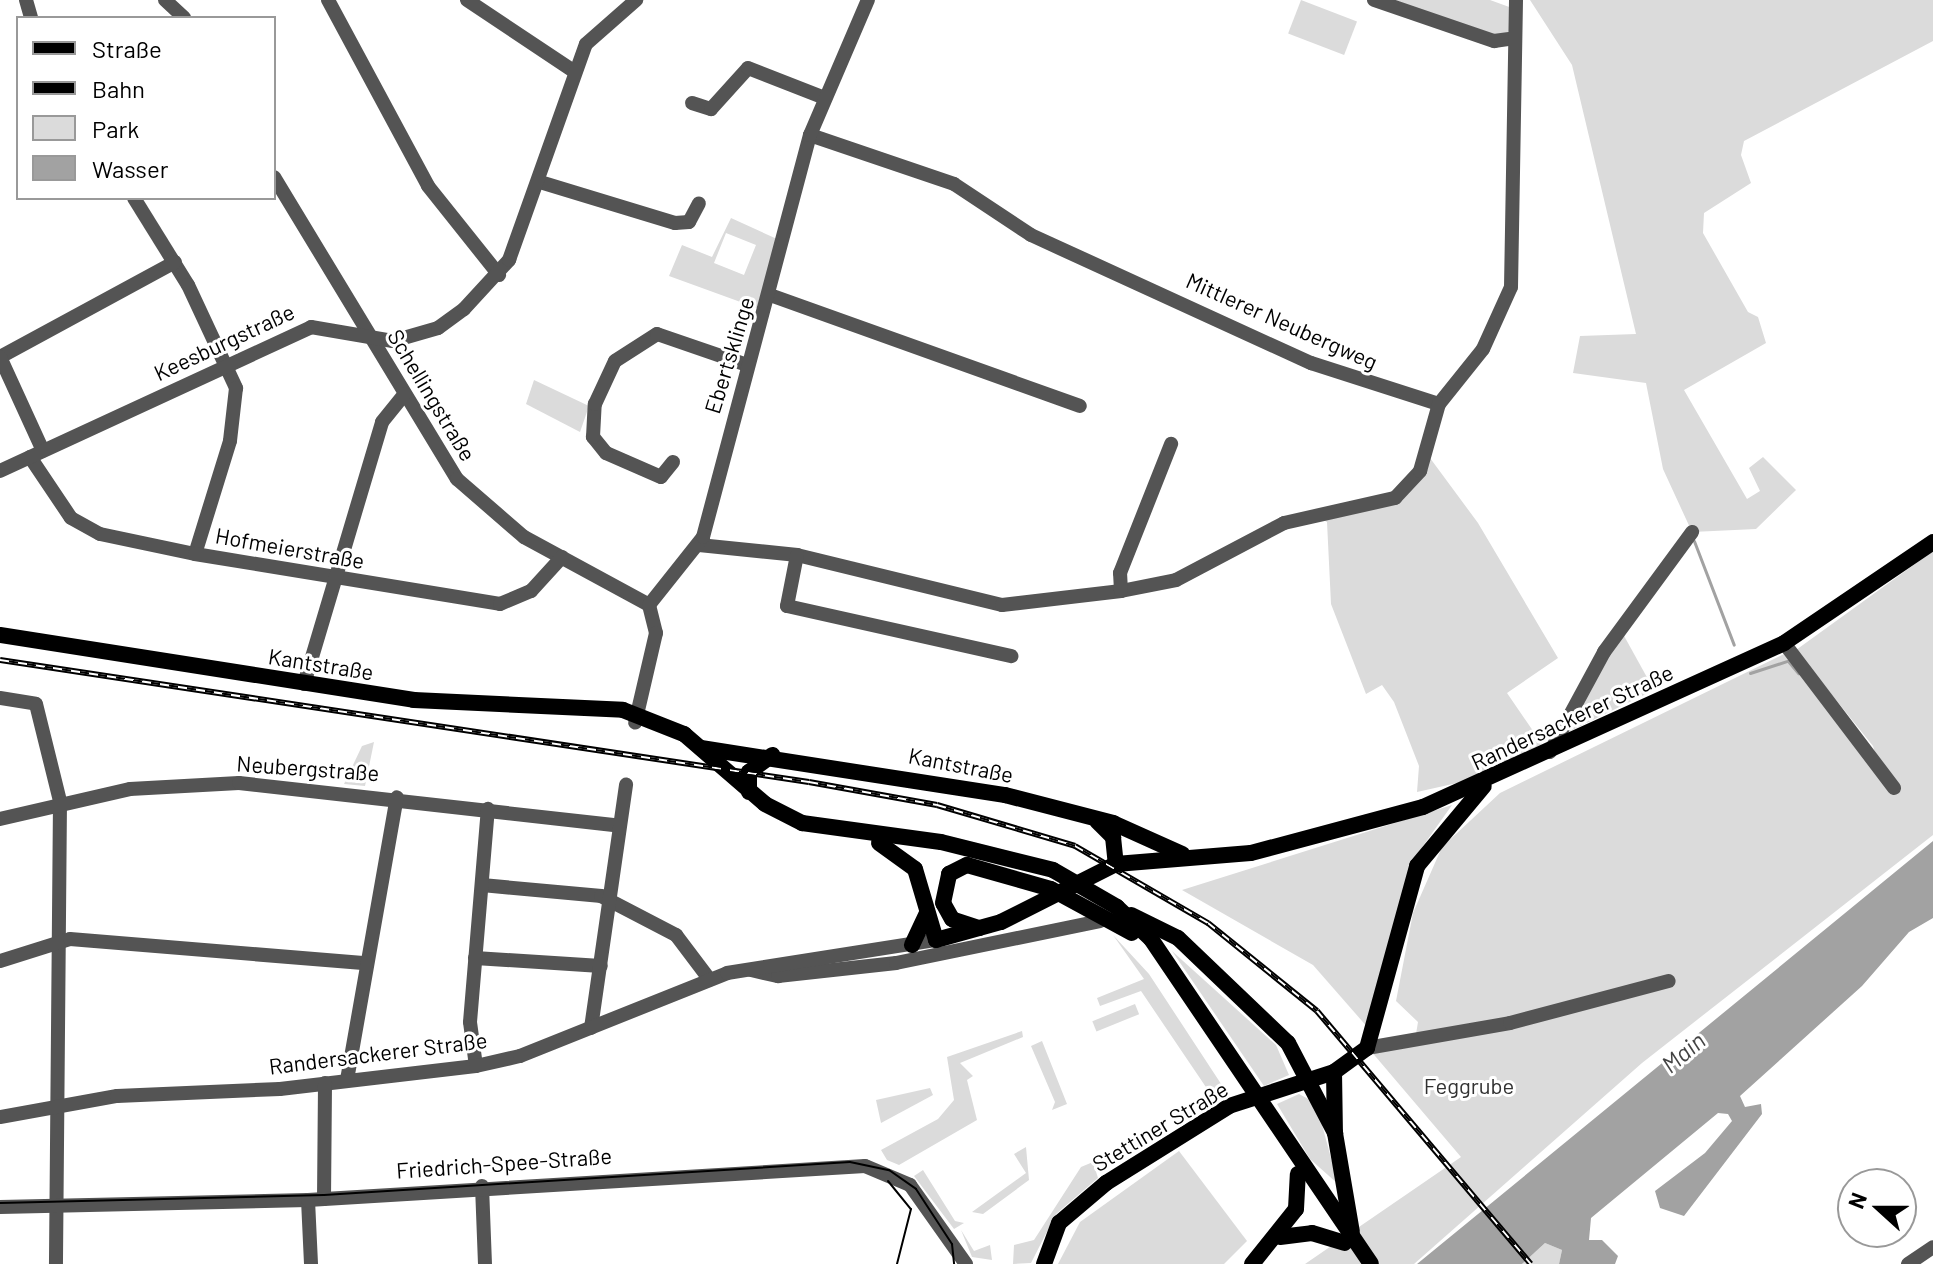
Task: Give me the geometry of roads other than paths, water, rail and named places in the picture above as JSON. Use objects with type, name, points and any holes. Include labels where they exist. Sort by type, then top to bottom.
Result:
[{"type":"main road","name":"Randersackerer Straße","points":[[936,940],[983,929],[1123,863],[1251,853],[1488,782],[1784,643],[1933,542]]},
{"type":"main road","name":"Kantstraße","points":[[0,635],[304,684],[475,707],[636,718],[701,755],[773,755],[1091,817],[1193,857]]},
{"type":"main road","points":[[0,644],[415,710],[636,718]]},
{"type":"main road","points":[[701,755],[720,765],[747,794],[781,815],[826,829],[1016,858],[1053,870],[1125,913],[1165,928],[1288,1043],[1335,1133]]},
{"type":"main road","points":[[701,755],[797,831],[879,843],[1043,877],[1083,895],[1132,933],[1200,1018],[1298,1174],[1349,1241],[1371,1264]]},
{"type":"main road","points":[[747,794],[749,772],[773,755]]},
{"type":"main road","points":[[1369,1043],[1417,866],[1488,782]]},
{"type":"main road","points":[[1091,817],[1113,837],[1123,863]]},
{"type":"main road","points":[[1122,829],[1123,863]]},
{"type":"main road","points":[[879,843],[915,869],[936,940]]},
{"type":"main road","points":[[983,929],[946,912],[941,894],[957,869],[1023,878],[1132,933]]},
{"type":"main road","points":[[912,945],[927,913]]},
{"type":"main road","points":[[1125,913],[1200,1018],[1349,1241],[1359,1264]]},
{"type":"main road","name":"Stettiner Straße","points":[[1044,1264],[1059,1223],[1106,1183],[1229,1106],[1334,1072],[1369,1043]]},
{"type":"main road","points":[[1334,1072],[1335,1133],[1345,1189],[1349,1241]]},
{"type":"main road","points":[[1252,1264],[1280,1237],[1300,1200],[1298,1174]]},
{"type":"main road","points":[[1280,1237],[1312,1233],[1349,1241]]},
{"type":"street","points":[[165,0],[182,16]]},
{"type":"street","points":[[328,0],[428,186],[499,275]]},
{"type":"street","points":[[467,0],[508,34],[572,70]]},
{"type":"street","name":"Keesburgstraße","points":[[0,471],[311,327],[343,327],[372,338],[393,341],[438,328],[499,275],[540,182],[572,70],[586,44],[636,0]]},
{"type":"street","name":"Ebertsklinge","points":[[649,605],[699,545],[747,365],[770,295],[810,135],[822,97],[868,0]]},
{"type":"street","points":[[1374,0],[1494,41],[1515,38]]},
{"type":"street","points":[[699,545],[797,555],[1002,605],[1121,591],[1176,580],[1284,523],[1395,498],[1420,471],[1439,404],[1483,349],[1511,287],[1516,0]]},
{"type":"street","points":[[692,103],[714,111],[748,68],[822,97]]},
{"type":"street","name":"Mittlerer Neubergweg","points":[[810,135],[954,184],[1031,235],[1311,363],[1439,404]]},
{"type":"street","name":"Schellingstraße","points":[[276,180],[405,394],[470,493],[562,557],[649,605]]},
{"type":"street","points":[[540,182],[675,223],[689,222],[699,203]]},
{"type":"street","points":[[135,200],[175,262],[226,367],[237,407],[195,554]]},
{"type":"street","points":[[0,357],[175,262]]},
{"type":"street","points":[[770,295],[1079,408]]},
{"type":"street","points":[[673,462],[661,477],[606,453],[593,437],[595,404],[615,361],[657,334],[747,365]]},
{"type":"street","name":"Hofmeierstraße","points":[[0,357],[36,454],[71,518],[100,534],[335,579],[500,604],[531,591],[562,557]]},
{"type":"street","points":[[304,684],[382,422],[405,394]]},
{"type":"street","points":[[1121,591],[1120,573],[1171,444]]},
{"type":"street","points":[[1550,752],[1604,652],[1692,532]]},
{"type":"street","points":[[797,555],[787,606],[1011,656]]},
{"type":"street","points":[[636,718],[656,633],[649,605]]},
{"type":"street","points":[[1784,643],[1894,788]]},
{"type":"street","points":[[0,698],[36,704],[60,801],[56,943],[56,1264]]},
{"type":"street","name":"Neubergstraße","points":[[0,819],[60,801],[239,783],[397,797],[616,825]]},
{"type":"street","points":[[591,1028],[610,903],[616,825],[626,784]]},
{"type":"street","points":[[347,1080],[363,963],[397,797]]},
{"type":"street","points":[[476,1066],[475,958],[488,809]]},
{"type":"street","points":[[482,885],[601,896],[676,935],[710,980]]},
{"type":"street","name":"Randersackerer Straße","points":[[747,968],[778,976],[896,963],[1105,921]]},
{"type":"street","name":"Randersackerer Straße","points":[[0,1117],[57,1106],[325,1083],[476,1066],[591,1028],[747,968],[936,940]]},
{"type":"street","points":[[0,961],[56,943],[363,963]]},
{"type":"street","points":[[475,958],[601,966]]},
{"type":"street","points":[[1369,1043],[1510,1023],[1669,981]]},
{"type":"street","points":[[324,1199],[325,1083]]},
{"type":"street","name":"Friedrich-Spee-Straße","points":[[0,1207],[308,1200],[582,1179],[875,1167],[910,1185],[966,1264]]},
{"type":"street","points":[[482,1186],[485,1264]]},
{"type":"street","points":[[308,1200],[311,1264]]},
{"type":"street","points":[[1908,1264],[1933,1247]]},
{"type":"water","name":"Main","points":[[1933,841],[1933,918],[1909,932],[1862,986],[1740,1096],[1745,1107],[1761,1104],[1762,1114],[1684,1216],[1660,1208],[1655,1191],[1705,1153],[1732,1121],[1728,1114],[1718,1113],[1591,1218],[1589,1240],[1602,1240],[1618,1256],[1615,1264],[1559,1264],[1562,1250],[1545,1243],[1522,1264],[1417,1264]]},
{"type":"waterway","points":[[1694,541],[1734,645]]},
{"type":"waterway","points":[[1750,673],[1788,661],[1798,673]]},
{"type":"tram line","points":[[0,1203],[324,1195],[850,1162],[889,1170],[916,1189],[952,1244],[954,1264]]},
{"type":"tram line","points":[[888,1181],[911,1209],[897,1264]]},
{"type":"railway","points":[[0,660],[809,782],[937,805],[1075,846],[1208,923],[1317,1011],[1531,1264]]},
{"type":"park label","name":"Feggrube","points":[[1469,1086]]}]
